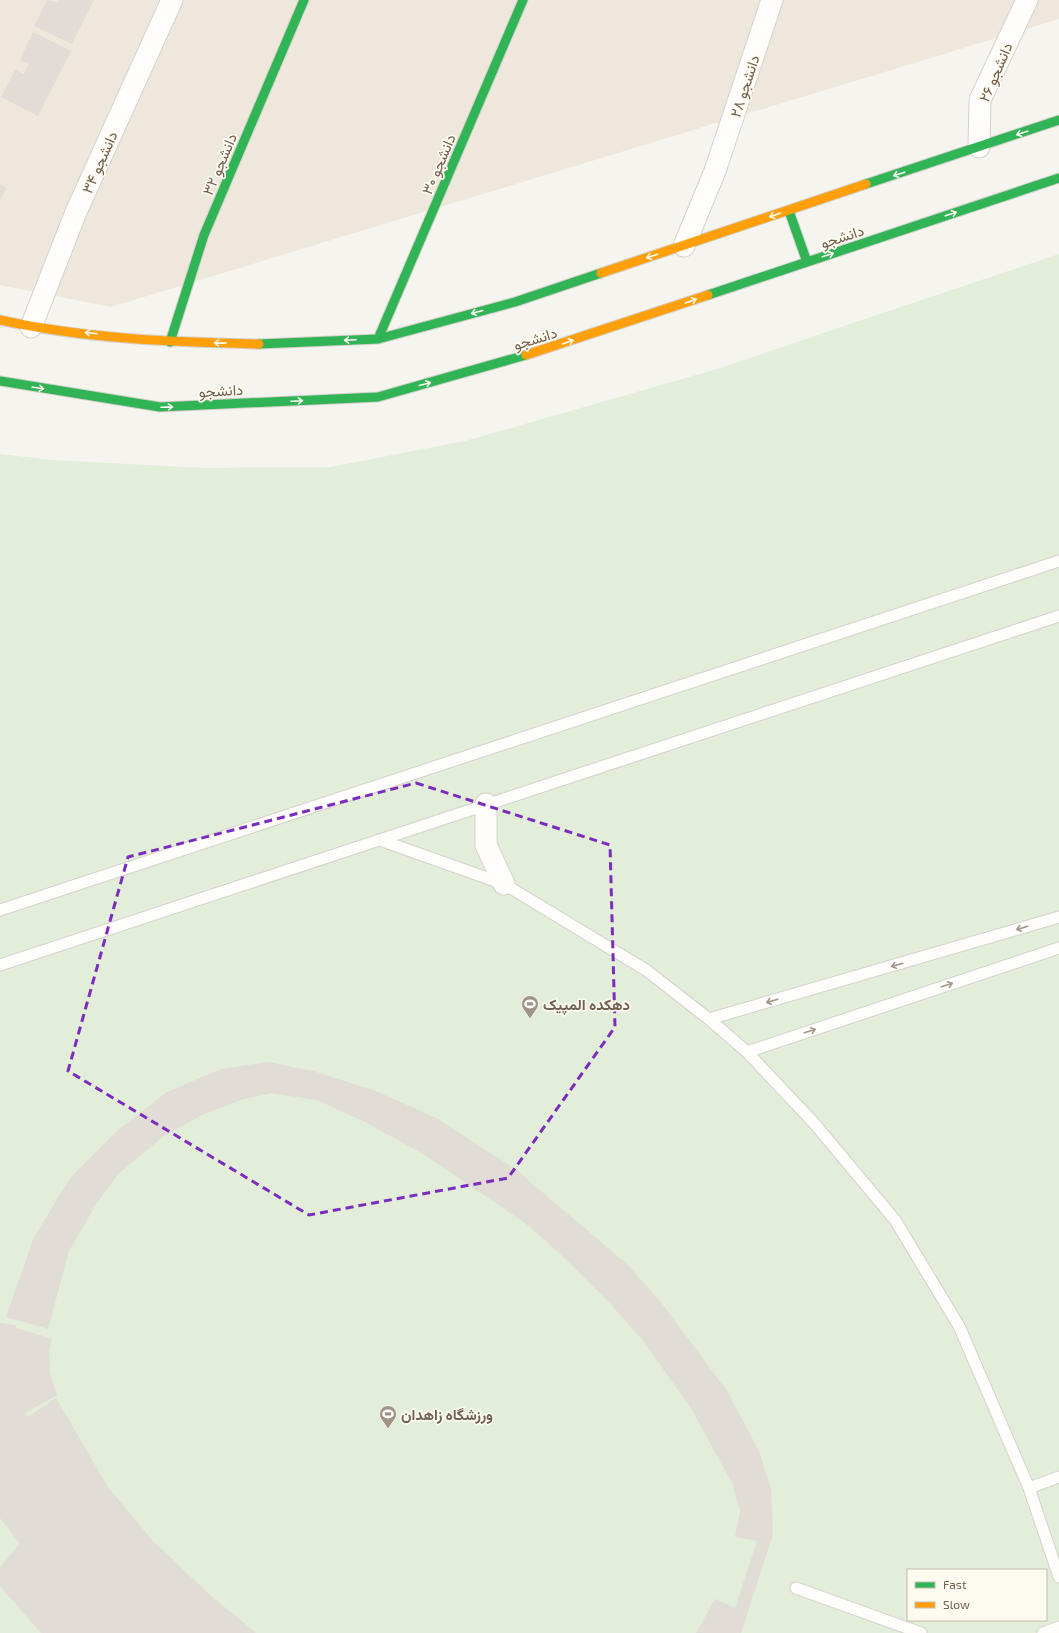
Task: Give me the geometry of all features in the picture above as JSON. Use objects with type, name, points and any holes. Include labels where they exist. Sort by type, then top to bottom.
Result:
[{"type":"main road","name":"دانشجو ۳۲","points":[[170,342],[204,235],[304,0]]},
{"type":"main road","name":"دانشجو ۳۰","points":[[378,339],[522,0]]},
{"type":"main road","points":[[0,320],[31,327],[170,342],[279,344],[378,339],[514,302],[1059,120]]},
{"type":"main road","name":"دانشجو","points":[[0,381],[160,407],[378,397],[531,354],[1059,178]]},
{"type":"main road","points":[[789,210],[807,262]]},
{"type":"street","name":"دانشجو ۳۴","points":[[31,327],[76,212],[172,0]]},
{"type":"street","name":"دانشجو ۲۸","points":[[684,246],[715,171],[772,0]]},
{"type":"street","name":"دانشجو ۲۶","points":[[979,147],[980,100],[1027,0]]},
{"type":"street","points":[[486,804],[486,845],[504,884]]},
{"type":"lane","points":[[0,910],[1059,561]]},
{"type":"lane","points":[[0,965],[1059,616]]},
{"type":"lane","points":[[380,840],[504,884],[646,970],[709,1019],[747,1052],[814,1123],[895,1220],[959,1326],[1030,1488],[1059,1577]]},
{"type":"lane","points":[[709,1019],[1059,917]]},
{"type":"lane","points":[[747,1052],[1059,948]]},
{"type":"lane","points":[[1030,1488],[1059,1477]]},
{"type":"lane","points":[[796,1588],[921,1633]]},
{"type":"lane","points":[[1043,1633],[1059,1627]]},
{"type":"highlighted area","points":[[416,783],[610,845],[615,1027],[508,1178],[309,1215],[68,1071],[128,857]]},
{"type":"shaded area","points":[[0,0],[1059,0],[1059,19],[111,307],[0,285]]},
{"type":"green space","name":"دهکده المپیک","points":[[1059,254],[1059,1633],[0,1633],[0,454],[53,460],[203,468],[331,467],[465,441],[717,369]]},
{"type":"building","points":[[47,0],[58,3],[59,0],[94,0],[72,44],[34,26]]},
{"type":"building","points":[[33,32],[71,51],[38,116],[1,97],[15,70],[24,74],[29,64],[20,60]]},
{"type":"building","points":[[0,184],[6,188],[0,200]]},
{"type":"building","points":[[268,1062],[313,1071],[376,1091],[438,1119],[515,1169],[627,1264],[660,1301],[727,1391],[759,1451],[771,1489],[773,1534],[741,1633],[696,1633],[715,1599],[735,1608],[757,1541],[735,1537],[740,1511],[733,1485],[692,1410],[645,1343],[607,1300],[557,1251],[525,1223],[423,1154],[365,1122],[317,1100],[271,1093],[241,1100],[202,1115],[164,1136],[118,1174],[95,1206],[69,1251],[48,1329],[6,1317],[34,1237],[71,1177],[118,1130],[167,1092],[221,1069]]},
{"type":"building","points":[[0,1323],[16,1325],[16,1328],[52,1339],[49,1349],[50,1373],[57,1395],[25,1413],[28,1417],[56,1398],[108,1487],[152,1540],[210,1595],[256,1633],[41,1633],[0,1586],[0,1567],[20,1544],[0,1518]]},
{"type":"traffic: fast","points":[[170,342],[204,235],[304,0]]},
{"type":"traffic: fast","points":[[378,339],[523,0]]},
{"type":"traffic: fast","points":[[866,184],[1059,120]]},
{"type":"traffic: fast","points":[[708,295],[1059,178]]},
{"type":"traffic: fast","points":[[789,211],[807,262]]},
{"type":"traffic: fast","points":[[259,344],[378,339],[515,302],[601,273]]},
{"type":"traffic: fast","points":[[0,381],[160,407],[378,397],[526,355]]},
{"type":"traffic: slow","points":[[601,273],[866,184]]},
{"type":"traffic: slow","points":[[526,355],[708,295]]},
{"type":"traffic: slow","points":[[0,320],[64,331],[129,338],[162,341],[259,344]]},
{"type":"place","name":"دهکده المپیک","points":[[530,1019]]},
{"type":"place","name":"ورزشگاه زاهدان","points":[[388,1429]]}]
